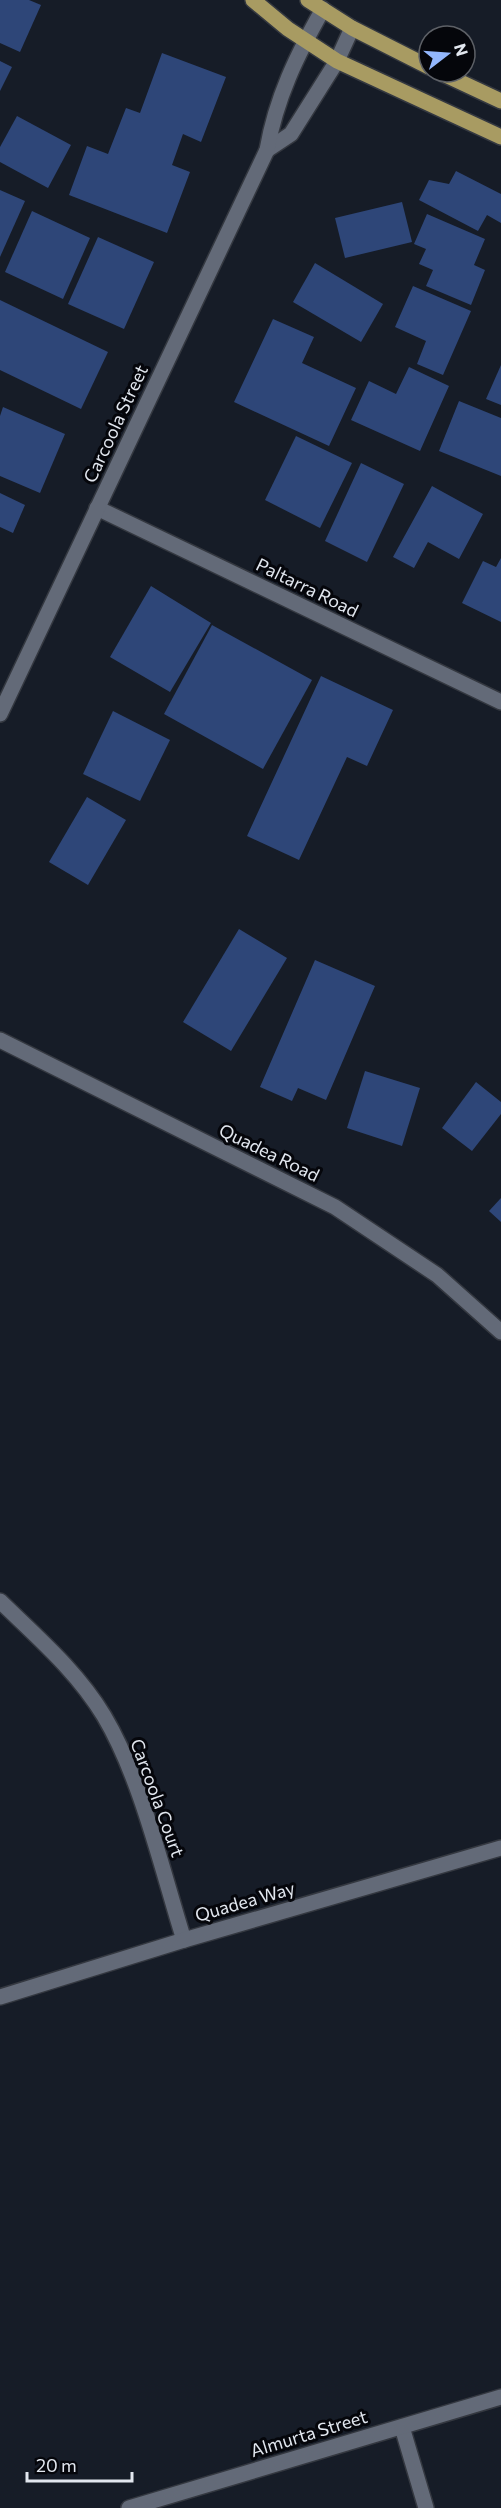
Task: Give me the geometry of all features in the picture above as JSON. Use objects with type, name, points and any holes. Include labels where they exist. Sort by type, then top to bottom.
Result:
[{"type":"main road","points":[[253,0],[337,62],[501,137]]},
{"type":"main road","points":[[308,0],[352,28],[417,62]]},
{"type":"main road","points":[[466,84],[501,100]]},
{"type":"street","name":"Carcoola Street","points":[[0,714],[267,150],[273,117],[287,76],[323,9]]},
{"type":"street","points":[[267,150],[291,134],[337,62],[352,28]]},
{"type":"street","name":"Paltarra Road","points":[[97,508],[501,702]]},
{"type":"street","name":"Quadea Road","points":[[0,1040],[335,1207],[437,1275],[501,1332]]},
{"type":"street","name":"Carcoola Court","points":[[0,1600],[69,1668],[104,1716],[128,1764],[184,1940]]},
{"type":"street","name":"Quadea Way","points":[[0,1997],[184,1940],[501,1848]]},
{"type":"street","name":"Almurta Street","points":[[129,2508],[501,2397]]},
{"type":"street","points":[[402,2427],[426,2508]]},
{"type":"building","points":[[0,0],[29,0],[41,5],[20,52],[0,43]]},
{"type":"building","points":[[162,53],[226,77],[201,142],[183,134],[172,165],[190,172],[167,233],[69,195],[87,146],[108,154],[126,108],[140,113]]},
{"type":"building","points":[[0,61],[12,67],[0,91]]},
{"type":"building","points":[[17,116],[71,145],[48,188],[0,162],[0,147]]},
{"type":"building","points":[[456,171],[501,194],[501,223],[487,215],[478,231],[419,200],[429,180],[449,184]]},
{"type":"building","points":[[0,190],[25,201],[0,257]]},
{"type":"building","points":[[402,202],[412,242],[345,258],[335,218]]},
{"type":"building","points":[[32,211],[90,238],[63,299],[5,272]]},
{"type":"building","points":[[427,214],[485,239],[474,265],[485,270],[471,305],[426,286],[433,270],[419,264],[426,249],[414,244]]},
{"type":"building","points":[[98,237],[154,262],[124,329],[68,304]]},
{"type":"building","points":[[315,263],[383,304],[361,342],[293,302]]},
{"type":"building","points":[[413,286],[471,311],[443,375],[417,364],[426,341],[395,327]]},
{"type":"building","points":[[0,300],[108,352],[81,409],[0,370]]},
{"type":"building","points":[[273,319],[314,337],[302,363],[356,388],[329,446],[234,402]]},
{"type":"building","points":[[501,365],[501,405],[486,399]]},
{"type":"building","points":[[409,367],[449,386],[420,451],[351,420],[369,381],[396,394]]},
{"type":"building","points":[[459,401],[501,418],[501,476],[439,451]]},
{"type":"building","points":[[3,407],[65,434],[40,493],[0,476],[0,416]]},
{"type":"building","points":[[296,436],[352,463],[320,528],[265,500]]},
{"type":"building","points":[[361,463],[404,484],[367,562],[325,541]]},
{"type":"building","points":[[432,486],[483,514],[459,559],[428,542],[414,568],[393,557]]},
{"type":"building","points":[[0,493],[25,505],[13,533],[0,527]]},
{"type":"building","points":[[501,558],[501,622],[462,603],[483,561],[496,567]]},
{"type":"building","points":[[151,586],[211,623],[170,692],[110,657]]},
{"type":"building","points":[[212,625],[312,680],[263,769],[164,714]]},
{"type":"building","points":[[321,676],[393,710],[367,766],[347,757],[299,860],[247,836]]},
{"type":"building","points":[[113,711],[170,740],[140,801],[83,774]]},
{"type":"building","points":[[87,797],[126,820],[88,885],[49,862]]},
{"type":"building","points":[[239,929],[287,958],[231,1051],[183,1022]]},
{"type":"building","points":[[315,960],[375,986],[326,1100],[298,1088],[292,1101],[260,1087]]},
{"type":"building","points":[[365,1071],[420,1088],[402,1146],[347,1128]]},
{"type":"building","points":[[476,1082],[501,1102],[501,1114],[472,1151],[442,1128]]},
{"type":"building","points":[[501,1198],[501,1222],[489,1211]]}]
